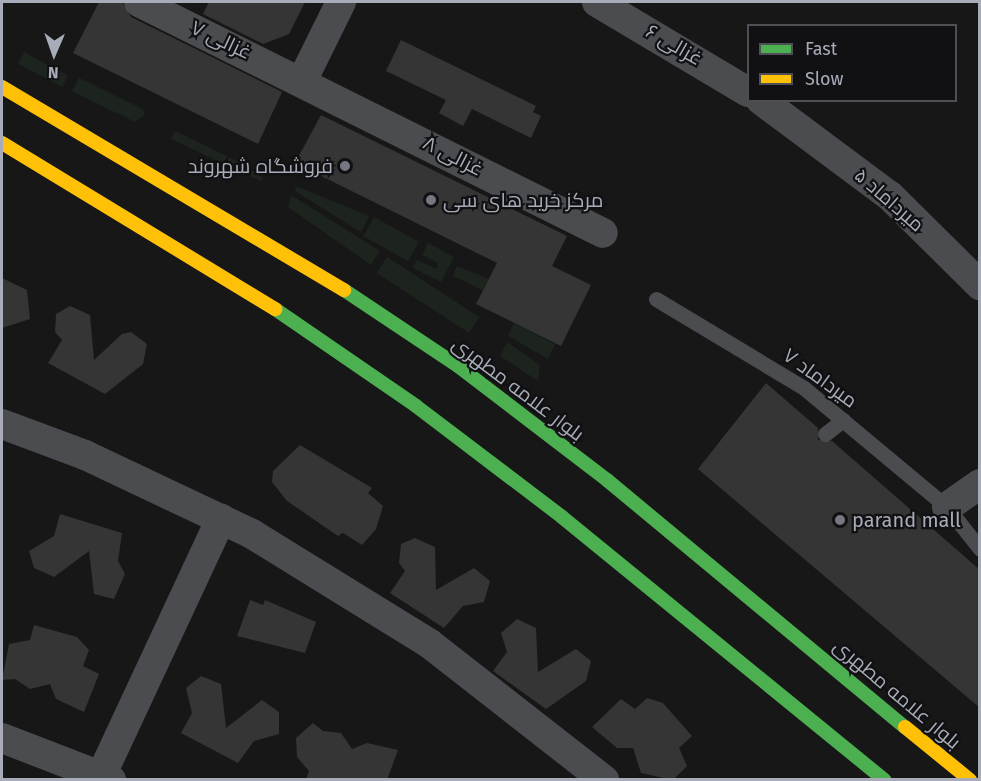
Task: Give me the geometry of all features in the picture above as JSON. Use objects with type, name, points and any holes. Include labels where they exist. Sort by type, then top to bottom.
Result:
[{"type":"main road","name":"بلوار علامه مطهری","points":[[2,87],[297,259],[458,366],[607,480],[970,780]]},
{"type":"main road","points":[[2,143],[254,295],[416,406],[562,517],[884,780]]},
{"type":"street","name":"غزالی ۷","points":[[139,2],[303,79]]},
{"type":"street","points":[[303,79],[341,2]]},
{"type":"street","name":"غزالی ۶","points":[[597,2],[747,91]]},
{"type":"street","name":"غزالی ۸","points":[[303,79],[603,233]]},
{"type":"street","name":"میرداماد ۵","points":[[764,102],[890,196],[980,285]]},
{"type":"street","points":[[2,424],[85,455],[221,519],[430,644],[604,780]]},
{"type":"street","points":[[947,507],[980,484]]},
{"type":"street","points":[[2,738],[106,778],[221,519]]},
{"type":"lane","name":"میرداماد ۷","points":[[656,299],[804,388],[947,507],[980,549]]},
{"type":"lane","points":[[825,435],[843,420]]},
{"type":"shaded area","points":[[24,52],[68,75],[62,87],[18,63]]},
{"type":"shaded area","points":[[79,78],[143,109],[145,114],[135,122],[72,91]]},
{"type":"shaded area","points":[[175,131],[264,174],[261,181],[171,139]]},
{"type":"shaded area","points":[[296,186],[369,216],[361,232],[295,191]]},
{"type":"shaded area","points":[[291,195],[380,251],[371,265],[288,207]]},
{"type":"shaded area","points":[[374,217],[419,242],[408,261],[363,236]]},
{"type":"shaded area","points":[[428,243],[454,257],[441,282],[413,268],[417,260],[436,269],[438,263],[422,255]]},
{"type":"shaded area","points":[[387,257],[479,317],[469,333],[377,273]]},
{"type":"shaded area","points":[[457,266],[489,279],[483,290],[453,276]]},
{"type":"shaded area","points":[[514,323],[555,344],[548,359],[508,336]]},
{"type":"shaded area","points":[[507,342],[540,365],[538,381],[500,356]]},
{"type":"building","points":[[99,2],[122,2],[131,17],[282,92],[258,144],[73,53]]},
{"type":"building","points":[[209,2],[305,2],[289,34],[263,44],[203,14]]},
{"type":"building","points":[[401,40],[536,106],[533,112],[541,116],[531,138],[472,109],[463,126],[439,113],[446,100],[386,71]]},
{"type":"building","points":[[321,115],[567,236],[552,266],[591,285],[561,346],[476,304],[497,263],[295,163]]},
{"type":"building","points":[[2,278],[27,290],[30,319],[2,328]]},
{"type":"building","points":[[70,306],[90,315],[94,360],[122,334],[131,332],[147,344],[143,364],[105,394],[48,363],[62,340],[55,332],[56,314]]},
{"type":"building","name":"parand mall","points":[[766,383],[818,428],[818,440],[832,441],[980,570],[980,708],[698,469]]},
{"type":"building","points":[[300,445],[372,488],[368,493],[383,506],[376,529],[362,545],[343,533],[338,536],[287,501],[272,482],[273,471]]},
{"type":"building","points":[[60,514],[122,533],[118,561],[125,574],[114,599],[94,594],[89,551],[54,577],[34,568],[29,551],[54,536]]},
{"type":"building","points":[[415,538],[435,547],[436,590],[474,568],[490,581],[484,602],[463,606],[444,628],[390,593],[405,571],[399,563],[401,544]]},
{"type":"building","points":[[250,600],[263,605],[265,600],[316,622],[305,653],[237,636]]},
{"type":"building","points":[[517,619],[536,628],[538,672],[576,649],[591,661],[586,681],[546,709],[493,671],[507,652],[501,633]]},
{"type":"building","points":[[34,625],[77,637],[89,650],[83,666],[99,674],[84,712],[56,699],[50,684],[30,689],[15,679],[2,680],[9,644],[30,640]]},
{"type":"building","points":[[201,676],[221,684],[226,728],[262,700],[279,712],[279,734],[254,741],[238,763],[181,733],[192,713],[186,688]]},
{"type":"building","points":[[647,698],[663,703],[692,736],[679,748],[687,766],[673,780],[641,773],[633,748],[617,748],[592,727],[621,699],[635,709]]},
{"type":"building","points":[[313,723],[323,731],[341,733],[352,749],[367,743],[398,750],[387,780],[306,780],[309,771],[297,757],[296,738]]},
{"type":"traffic: fast","points":[[344,290],[458,366],[607,480],[905,727]]},
{"type":"traffic: fast","points":[[275,309],[416,406],[562,517],[884,780]]},
{"type":"traffic: slow","points":[[2,87],[344,290]]},
{"type":"traffic: slow","points":[[2,143],[275,309]]},
{"type":"traffic: slow","points":[[905,727],[970,780]]},
{"type":"place","name":"فروشگاه شهروند","points":[[345,166]]},
{"type":"place","name":"مرکز خرید های سی","points":[[431,200]]},
{"type":"place","name":"parand mall","points":[[840,520]]}]
